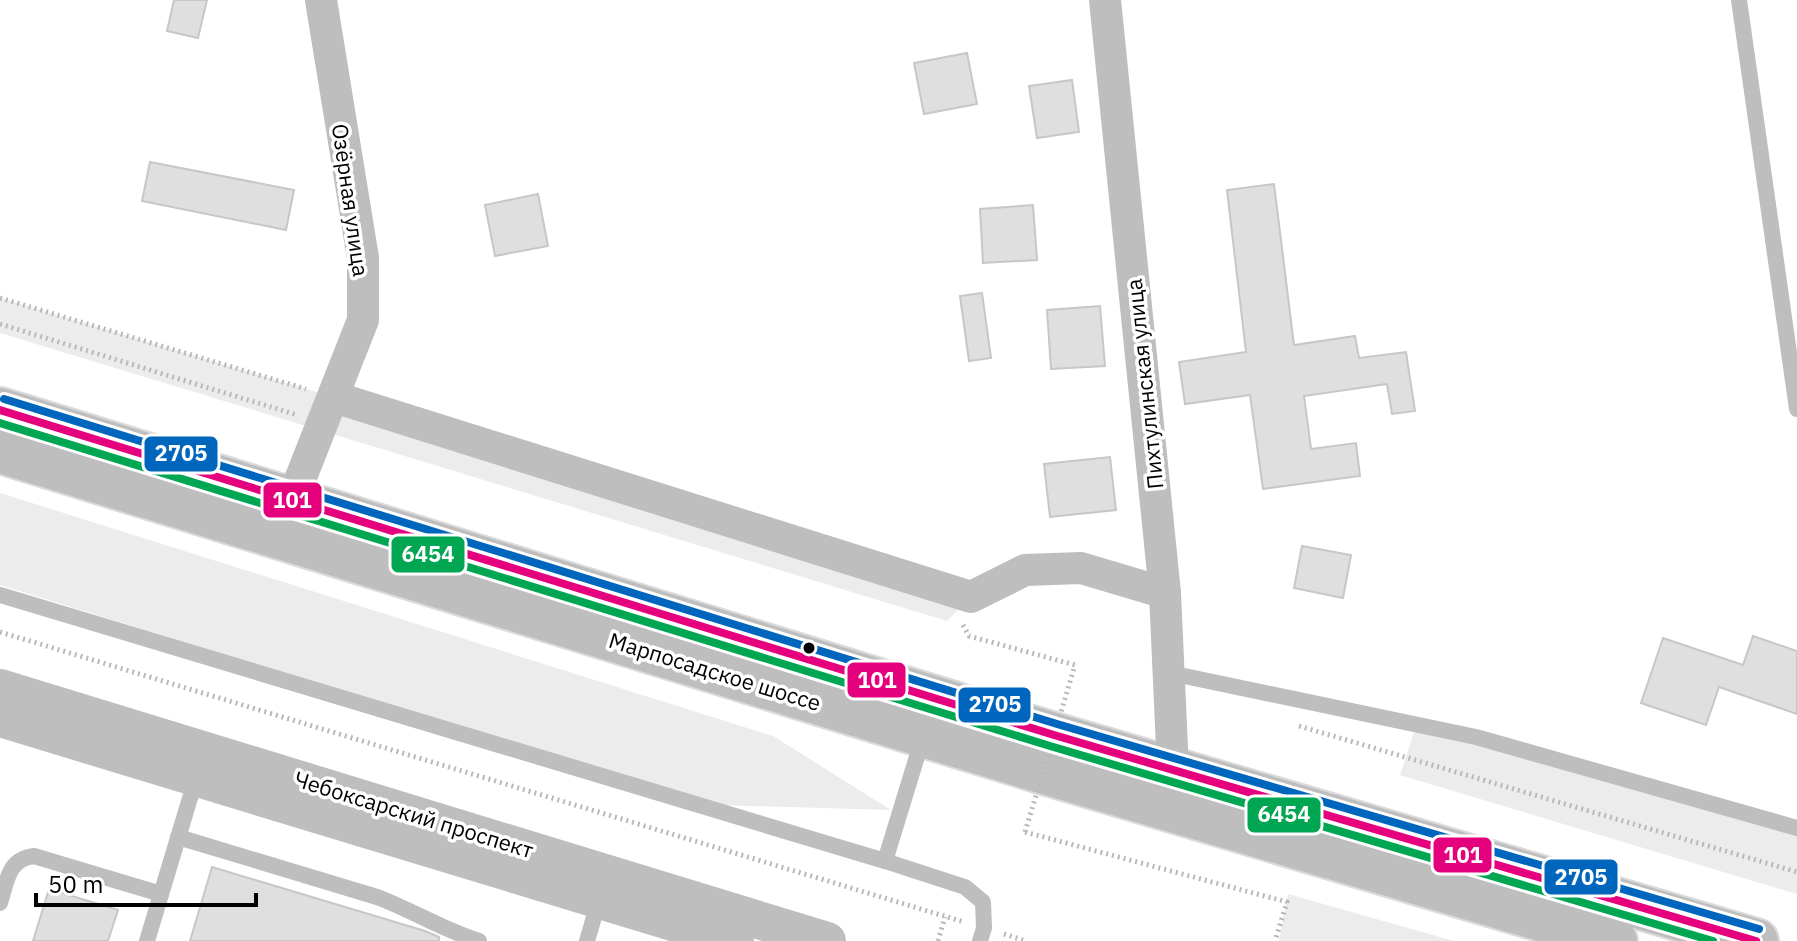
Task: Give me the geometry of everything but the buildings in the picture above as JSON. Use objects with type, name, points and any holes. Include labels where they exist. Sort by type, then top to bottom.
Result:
[{"type":"main road","name":"Марпосадское шоссе","points":[[0,410],[1173,770],[1756,941]]},
{"type":"main road","name":"Марпосадское шоссе","points":[[0,451],[923,735],[1615,941]]},
{"type":"street","name":"Озёрная улица","points":[[292,500],[363,320],[363,258],[321,0]]},
{"type":"street","name":"Пихтулинская улица","points":[[1105,0],[1165,593],[1173,770]]},
{"type":"street","points":[[334,397],[971,597],[1025,570],[1081,568],[1165,593]]},
{"type":"street","name":"Чебоксарский проспект","points":[[0,688],[827,941]]},
{"type":"street","name":"Чебоксарский проспект","points":[[0,718],[735,941]]},
{"type":"lane","points":[[1739,0],[1797,409]]},
{"type":"lane","points":[[0,595],[965,887],[983,902],[987,936]]},
{"type":"lane","points":[[1170,673],[1476,737],[1797,828]]},
{"type":"lane","points":[[885,861],[923,735]]},
{"type":"lane","points":[[147,941],[196,778]]},
{"type":"lane","points":[[178,837],[387,900],[443,929],[479,941]]},
{"type":"lane","points":[[0,903],[11,868],[20,859],[34,856],[161,894]]},
{"type":"lane","points":[[587,941],[599,900]]},
{"type":"path","points":[[0,298],[334,397]]},
{"type":"path","points":[[0,632],[972,925]]},
{"type":"path","points":[[969,636],[1075,665],[1025,832],[1287,902],[1275,941]]},
{"type":"path","points":[[1292,723],[1797,872]]},
{"type":"path","points":[[938,941],[945,917]]},
{"type":"path","points":[[987,936],[1026,941]]},
{"type":"shaded area","points":[[0,298],[334,397],[971,597],[947,621],[0,333]]},
{"type":"shaded area","points":[[0,493],[773,736],[891,810],[714,805],[0,585]]},
{"type":"shaded area","points":[[1416,726],[1797,836],[1797,894],[1400,775]]},
{"type":"shaded area","points":[[1288,894],[1454,941],[1279,941]]},
{"type":"transit line","name":"2705","points":[[4,399],[1057,724],[1759,929]]},
{"type":"transit line","name":"101","points":[[0,410],[1054,735],[1756,941]]},
{"type":"transit line","name":"6454","points":[[0,423],[1050,746],[1713,941]]}]
